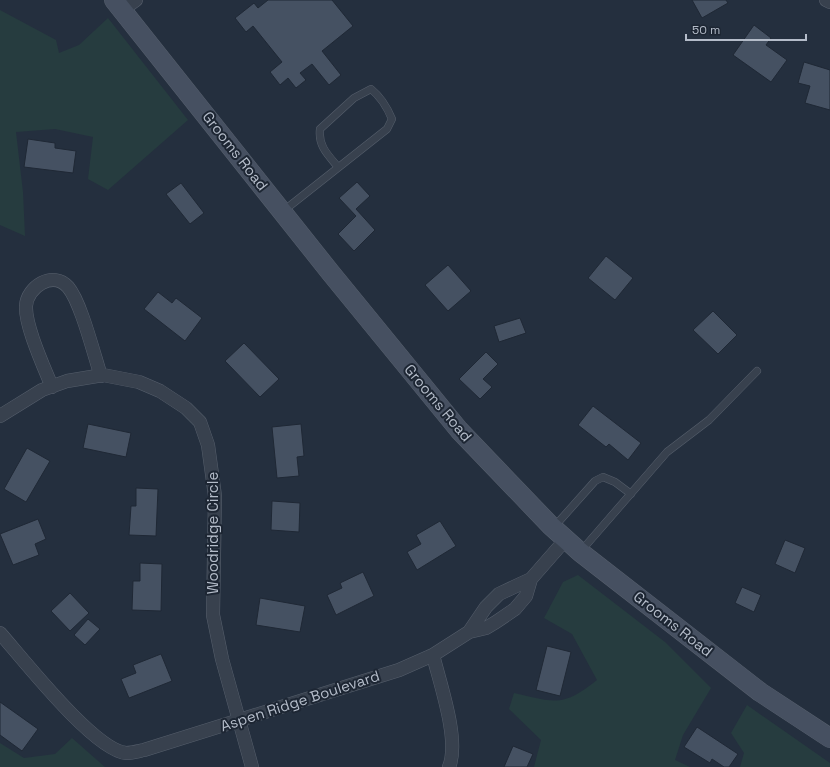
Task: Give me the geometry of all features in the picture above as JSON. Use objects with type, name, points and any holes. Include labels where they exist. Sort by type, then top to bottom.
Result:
[{"type":"street","points":[[826,0],[830,2]]},
{"type":"street","name":"Grooms Road","points":[[124,3],[282,212],[458,430],[559,534],[580,552],[760,692],[830,738]]},
{"type":"street","points":[[52,387],[28,319],[26,305],[33,288],[47,280],[58,282],[68,287],[76,303],[101,376]]},
{"type":"street","name":"Woodridge Circle","points":[[0,416],[42,390],[67,382],[101,376],[139,382],[160,391],[186,408],[200,422],[208,445],[216,496],[213,615],[222,659],[252,767]]},
{"type":"street","name":"Aspen Ridge Boulevard","points":[[0,633],[82,726],[103,744],[125,753],[144,750],[399,670],[433,655],[469,632],[486,628],[515,609],[526,596],[531,579],[559,534]]},
{"type":"street","name":"Aspen Ridge Boulevard","points":[[469,632],[486,607],[499,594],[531,579]]},
{"type":"street","points":[[433,655],[453,741],[453,757],[449,767]]},
{"type":"lane","points":[[282,212],[387,128],[392,119],[381,97],[371,89],[354,98],[320,129],[319,139],[325,153],[338,167]]},
{"type":"lane","points":[[580,552],[667,452],[709,420],[757,371]]},
{"type":"lane","points":[[559,534],[595,481],[603,477],[615,482],[631,494]]},
{"type":"green space","points":[[0,10],[56,40],[59,53],[79,45],[108,18],[188,120],[108,190],[88,179],[93,137],[55,129],[16,132],[23,192],[25,236],[0,225]]},
{"type":"green space","points":[[578,575],[665,642],[711,688],[683,735],[675,760],[690,767],[534,767],[541,740],[509,709],[514,693],[539,699],[566,699],[585,689],[597,680],[572,634],[544,618],[563,582]]},
{"type":"green space","points":[[747,705],[830,763],[830,767],[740,767],[744,753],[731,733]]},
{"type":"green space","points":[[72,738],[105,767],[0,767],[0,743],[24,758],[55,754]]},
{"type":"building","points":[[268,0],[332,0],[353,26],[322,51],[341,75],[329,85],[312,64],[300,73],[306,80],[296,88],[288,78],[280,85],[270,72],[282,62],[253,26],[246,32],[235,18],[254,3],[258,8]]},
{"type":"building","points":[[692,0],[726,0],[728,3],[702,18]]},
{"type":"building","points":[[754,25],[771,38],[766,45],[787,60],[771,82],[733,55]]},
{"type":"building","points":[[804,62],[830,70],[830,110],[805,103],[810,86],[798,83]]},
{"type":"building","points":[[28,139],[55,143],[55,148],[76,151],[73,173],[24,167]]},
{"type":"building","points":[[357,182],[370,196],[356,209],[375,230],[354,251],[338,234],[356,216],[339,198]]},
{"type":"building","points":[[181,183],[204,213],[190,224],[166,194]]},
{"type":"building","points":[[606,256],[633,278],[615,300],[588,278]]},
{"type":"building","points":[[448,265],[471,291],[448,311],[425,285]]},
{"type":"building","points":[[158,292],[172,303],[176,298],[202,318],[185,341],[144,309]]},
{"type":"building","points":[[713,311],[737,335],[718,354],[693,330]]},
{"type":"building","points":[[520,318],[526,333],[499,342],[494,326]]},
{"type":"building","points":[[244,343],[279,379],[260,397],[225,361]]},
{"type":"building","points":[[486,352],[498,364],[483,379],[492,387],[480,399],[459,379]]},
{"type":"building","points":[[593,406],[641,443],[628,460],[609,444],[606,447],[578,425]]},
{"type":"building","points":[[88,424],[131,433],[126,457],[83,448]]},
{"type":"building","points":[[301,424],[304,456],[297,457],[299,476],[277,478],[272,427]]},
{"type":"building","points":[[27,448],[50,461],[26,502],[4,489]]},
{"type":"building","points":[[136,488],[158,489],[156,536],[129,535],[131,506],[136,506]]},
{"type":"building","points":[[272,501],[300,503],[299,532],[271,530]]},
{"type":"building","points":[[38,519],[46,539],[35,544],[39,555],[13,565],[0,534]]},
{"type":"building","points":[[440,521],[456,546],[417,570],[407,552],[421,544],[416,535]]},
{"type":"building","points":[[785,540],[805,548],[795,573],[775,564]]},
{"type":"building","points":[[140,563],[162,564],[161,611],[132,610],[133,581],[140,581]]},
{"type":"building","points":[[363,572],[374,596],[336,615],[327,595],[342,588],[340,583]]},
{"type":"building","points":[[742,587],[761,595],[754,612],[735,603]]},
{"type":"building","points":[[70,593],[89,613],[70,631],[51,611]]},
{"type":"building","points":[[260,598],[305,606],[300,632],[256,625]]},
{"type":"building","points":[[88,619],[100,629],[85,645],[74,635]]},
{"type":"building","points":[[547,646],[571,652],[560,696],[536,690]]},
{"type":"building","points":[[161,654],[172,681],[129,698],[121,679],[136,673],[133,665]]},
{"type":"building","points":[[0,702],[38,729],[22,751],[0,735]]},
{"type":"building","points":[[697,727],[738,754],[729,767],[724,767],[712,759],[710,763],[684,747]]},
{"type":"building","points":[[513,746],[533,754],[527,767],[504,767]]}]
